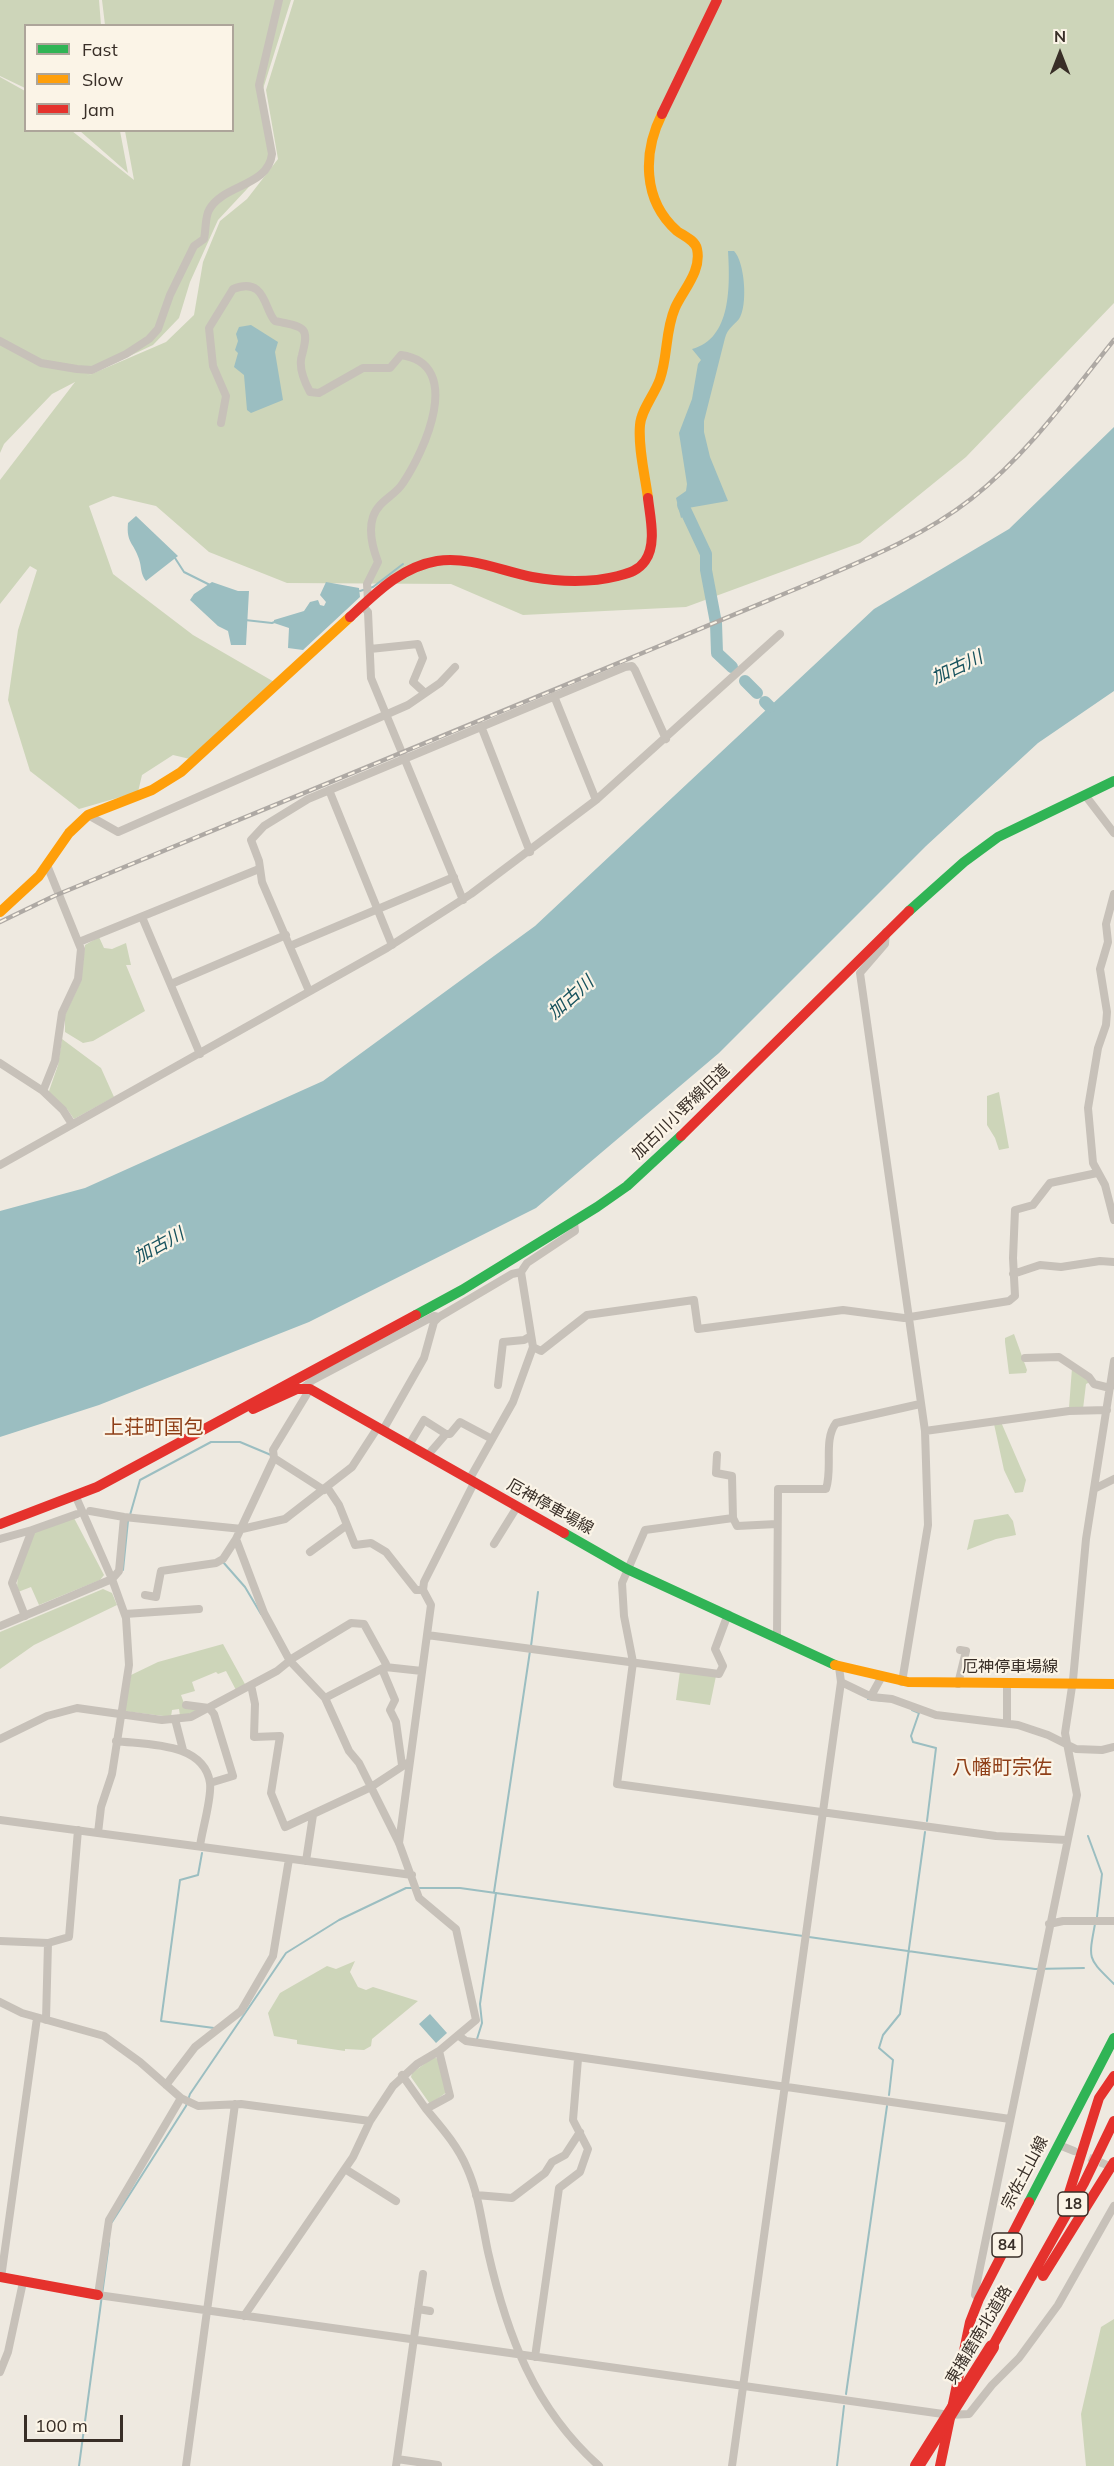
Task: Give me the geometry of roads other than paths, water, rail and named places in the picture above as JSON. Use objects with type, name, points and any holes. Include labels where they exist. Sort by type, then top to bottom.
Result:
[{"type":"main road","points":[[0,912],[27,890],[47,866],[69,833],[88,815],[152,790],[181,772],[386,584],[405,572],[438,561],[480,564],[533,577],[594,582],[636,571],[646,560],[651,544],[651,527],[640,424],[661,378],[668,329],[675,308],[694,275],[697,249],[693,242],[676,230],[657,206],[648,180],[646,158],[655,128],[717,0]]},
{"type":"main road","name":"加古川小野線旧道","points":[[230,1415],[462,1290],[573,1223],[627,1186],[680,1137],[886,932],[980,848],[1020,825],[1114,781]]},
{"type":"main road","points":[[0,1524],[76,1497],[230,1415],[238,1416],[306,1388]]},
{"type":"main road","name":"厄神停車場線","points":[[306,1388],[627,1569],[839,1667],[902,1682],[1114,1684]]},
{"type":"main road","name":"宗佐土山線","points":[[940,2466],[970,2322],[979,2299],[1114,2038]]},
{"type":"main road","points":[[1031,2287],[1076,2178],[1099,2098],[1114,2076]]},
{"type":"main road","name":"東播磨南北道路","points":[[1031,2287],[1114,2121]]},
{"type":"main road","name":"東播磨南北道路","points":[[926,2466],[996,2349],[1114,2139]]},
{"type":"main road","points":[[1031,2287],[1114,2162]]},
{"type":"main road","points":[[0,2278],[98,2295]]},
{"type":"main road","name":"東播磨南北道路","points":[[917,2466],[996,2349]]},
{"type":"street","points":[[0,341],[41,363],[92,370],[126,354],[154,335],[194,246],[204,239],[208,211],[216,202],[258,178],[271,162],[259,85],[279,0]]},
{"type":"street","points":[[221,423],[225,396],[213,366],[209,328],[233,289],[239,287],[250,288],[267,299],[270,315],[275,321],[293,325],[305,332],[307,346],[301,363],[302,375],[310,392],[319,393],[363,368],[390,368],[401,356],[418,361],[436,387],[433,418],[427,438],[402,485],[383,501],[372,520],[373,548],[378,562],[367,584],[366,604],[371,678],[463,900]]},
{"type":"street","points":[[0,1165],[392,945],[463,900],[530,852],[596,800],[780,634]]},
{"type":"street","points":[[370,649],[418,644],[423,658],[413,682],[425,693]]},
{"type":"street","points":[[309,991],[262,882],[251,840],[290,809],[480,726],[632,666],[666,739]]},
{"type":"street","points":[[88,815],[118,832],[385,716],[425,693],[447,677],[454,667]]},
{"type":"street","points":[[554,696],[596,800]]},
{"type":"street","points":[[480,726],[530,852]]},
{"type":"street","points":[[329,790],[392,945]]},
{"type":"street","points":[[1085,795],[1114,833]]},
{"type":"street","points":[[43,1091],[55,1061],[62,1013],[78,979],[79,942],[47,866]]},
{"type":"street","points":[[79,942],[259,868]]},
{"type":"street","points":[[290,946],[454,878]]},
{"type":"street","points":[[1114,894],[1106,924],[1111,942],[1100,969],[1107,1012],[1106,1025],[1098,1048],[1088,1108],[1093,1163],[1111,1201],[1114,1220]]},
{"type":"street","points":[[142,917],[200,1054]]},
{"type":"street","points":[[886,932],[885,944],[860,973],[925,1431],[928,1525],[902,1682]]},
{"type":"street","points":[[171,984],[286,935]]},
{"type":"street","points":[[0,1063],[43,1091],[63,1110],[72,1124]]},
{"type":"street","points":[[533,1347],[542,1351],[587,1315],[694,1300],[698,1329],[843,1310],[910,1318],[1009,1301],[1015,1296],[1016,1210],[1034,1205],[1050,1184],[1098,1173]]},
{"type":"street","points":[[399,1844],[405,1763],[422,1671],[431,1605],[423,1590],[426,1575],[492,1439],[513,1402],[533,1347],[521,1272],[527,1263],[575,1231],[573,1223]]},
{"type":"street","points":[[1014,1274],[1040,1265],[1061,1267],[1091,1262],[1114,1262]]},
{"type":"street","points":[[90,1510],[124,1518],[242,1529],[285,1519],[326,1489],[359,1460],[424,1358],[434,1323],[439,1317],[512,1274],[521,1272]]},
{"type":"street","points":[[145,1595],[156,1597],[161,1571],[216,1563],[223,1559],[242,1529],[274,1458],[273,1450],[306,1388],[313,1380],[434,1316],[439,1317]]},
{"type":"street","points":[[498,1385],[504,1342],[524,1340],[531,1336]]},
{"type":"street","points":[[1025,1358],[1059,1357],[1089,1377],[1094,1384],[1110,1388]]},
{"type":"street","points":[[979,2299],[975,2295],[976,2287],[1077,1795],[1072,1762],[1066,1745],[1094,1489],[1114,1362]]},
{"type":"street","points":[[777,1637],[778,1489],[826,1489],[831,1457],[830,1431],[836,1423],[920,1404]]},
{"type":"street","points":[[925,1431],[1069,1411],[1107,1410]]},
{"type":"street","points":[[409,1445],[424,1420],[446,1434]]},
{"type":"street","points":[[427,1456],[460,1422],[492,1439]]},
{"type":"street","points":[[717,1455],[716,1473],[732,1476],[733,1518],[737,1526],[777,1524]]},
{"type":"street","points":[[274,1458],[326,1489],[339,1505],[356,1545],[371,1543],[386,1552],[416,1590],[423,1590]]},
{"type":"street","points":[[1094,1489],[1114,1479]]},
{"type":"street","points":[[76,1497],[112,1579],[124,1614],[129,1665],[112,1774],[101,1807],[98,1833]]},
{"type":"street","points":[[494,1544],[518,1507]]},
{"type":"street","points":[[0,1539],[77,1514]]},
{"type":"street","points":[[0,1626],[112,1579],[119,1571],[124,1518]]},
{"type":"street","points":[[733,1518],[645,1530],[627,1569],[622,1583],[624,1616],[633,1662],[617,1784],[996,1836],[1066,1840]]},
{"type":"street","points":[[310,1552],[347,1525]]},
{"type":"street","points":[[25,1616],[12,1583],[32,1530]]},
{"type":"street","points":[[236,1539],[260,1604],[290,1661],[325,1698],[349,1751],[371,1787],[399,1844],[419,1898],[456,1929],[476,2020],[439,2051],[402,2075],[370,2121],[353,2157],[244,2316]]},
{"type":"street","points":[[124,1614],[200,1609]]},
{"type":"street","points":[[427,1635],[719,1674],[723,1666],[715,1649],[728,1614]]},
{"type":"street","points":[[0,1739],[63,1710],[90,1708],[175,1719],[192,1717],[250,1685],[351,1623],[364,1624],[386,1664],[384,1668],[395,1700],[390,1710],[396,1722],[405,1763]]},
{"type":"street","points":[[958,1684],[966,1651],[960,1650]]},
{"type":"street","points":[[732,2466],[841,1682],[839,1667]]},
{"type":"street","points":[[325,1698],[384,1668],[422,1671]]},
{"type":"street","points":[[871,1696],[881,1678]]},
{"type":"street","points":[[841,1682],[871,1696],[892,1699],[936,1715],[1007,1723],[1047,1735],[1076,1749],[1114,1747]]},
{"type":"street","points":[[1007,1684],[1007,1723]]},
{"type":"street","points":[[250,1685],[255,1704],[254,1737],[280,1736],[271,1793],[285,1827],[371,1787],[405,1763]]},
{"type":"street","points":[[186,1705],[209,1708],[214,1714],[233,1776],[210,1783]]},
{"type":"street","points":[[175,1719],[183,1750]]},
{"type":"street","points":[[116,1741],[183,1750],[203,1765],[210,1783],[200,1846]]},
{"type":"street","points":[[306,1861],[313,1815]]},
{"type":"street","points":[[0,1820],[306,1861],[413,1879]]},
{"type":"street","points":[[0,1941],[48,1943],[69,1936],[78,1830]]},
{"type":"street","points":[[166,2085],[195,2047],[241,2011],[267,1968],[273,1956],[288,1859]]},
{"type":"street","points":[[1049,1924],[1063,1921],[1114,1921]]},
{"type":"street","points":[[46,2020],[48,1943]]},
{"type":"street","points":[[0,2002],[37,2018],[104,2036],[140,2062],[182,2098],[198,2106],[234,2104],[370,2121]]},
{"type":"street","points":[[0,2278],[37,2018]]},
{"type":"street","points":[[459,2036],[466,2041],[578,2059],[1010,2119]]},
{"type":"street","points":[[426,2109],[450,2096],[439,2051]]},
{"type":"street","points":[[535,2356],[559,2188],[576,2177],[585,2162],[588,2150],[573,2120],[578,2059]]},
{"type":"street","points":[[402,2075],[454,2144],[467,2168],[476,2195],[507,2324],[529,2378],[574,2444],[599,2466]]},
{"type":"street","points":[[182,2098],[109,2220],[98,2295],[950,2415],[969,2414],[992,2385],[1019,2358],[1058,2305],[1114,2206]]},
{"type":"street","points":[[186,2466],[234,2104]]},
{"type":"street","points":[[476,2195],[512,2198],[545,2173],[552,2162],[565,2155],[580,2132]]},
{"type":"street","points":[[1059,2145],[1074,2151]]},
{"type":"street","points":[[345,2169],[387,2191],[396,2201]]},
{"type":"street","points":[[423,2274],[397,2462],[438,2465]]},
{"type":"street","points":[[0,2372],[8,2352],[23,2282]]},
{"type":"street","points":[[418,2309],[430,2311]]},
{"type":"water","points":[[728,251],[734,251],[741,264],[744,304],[739,319],[729,329],[725,338],[704,421],[704,432],[710,457],[728,501],[688,508],[688,514],[681,518],[676,498],[686,491],[687,484],[679,433],[692,399],[698,364],[701,360],[692,349],[705,343],[715,334],[726,309],[729,279]]},
{"type":"water","points":[[251,325],[278,342],[275,352],[283,400],[251,413],[247,410],[244,375],[234,367],[238,353],[235,350],[238,341],[236,334],[239,327]]},
{"type":"water","name":"加古川","points":[[1114,427],[1114,691],[1038,743],[926,846],[719,1053],[536,1208],[309,1322],[99,1405],[0,1437],[0,1211],[85,1188],[323,1081],[535,926],[874,609],[1009,529]]},
{"type":"water","points":[[136,516],[178,556],[146,581],[128,535],[128,523]]},
{"type":"water","points":[[212,582],[238,591],[249,591],[246,645],[231,645],[228,631],[218,626],[190,600],[194,594]]},
{"type":"water","points":[[326,582],[359,588],[360,597],[303,650],[288,648],[289,628],[274,623],[274,620],[304,611],[310,602],[318,600],[320,605],[324,606],[326,602],[320,595]]},
{"type":"water","points":[[430,2014],[447,2033],[436,2043],[419,2024]]},
{"type":"waterway","points":[[683,505],[706,554],[706,570],[716,623],[717,653],[732,667]]},
{"type":"waterway","points":[[175,558],[184,572],[212,586]]},
{"type":"waterway","points":[[360,591],[373,587],[403,564]]},
{"type":"waterway","points":[[245,620],[272,623],[277,621]]},
{"type":"waterway","points":[[745,681],[757,693]]},
{"type":"waterway","points":[[765,702],[770,707]]},
{"type":"waterway","points":[[130,1515],[140,1480],[211,1442],[240,1442],[271,1455]]},
{"type":"waterway","points":[[123,1570],[128,1521]]},
{"type":"waterway","points":[[223,1562],[245,1587],[261,1614]]},
{"type":"waterway","points":[[531,1646],[538,1592]]},
{"type":"waterway","points":[[494,1892],[530,1651]]},
{"type":"waterway","points":[[868,1699],[885,1701]]},
{"type":"waterway","points":[[912,1710],[919,1713],[911,1736],[913,1742],[936,1748],[927,1821]]},
{"type":"waterway","points":[[889,2095],[893,2060],[879,2048],[883,2035],[900,2014],[925,1832]]},
{"type":"waterway","points":[[1088,1836],[1102,1874],[1097,1917]]},
{"type":"waterway","points":[[202,1853],[198,1875],[180,1880],[161,2021],[214,2028]]},
{"type":"waterway","points":[[112,2222],[186,2106],[190,2094],[286,1953],[339,1920],[406,1888],[460,1888],[803,1936]]},
{"type":"waterway","points":[[477,2039],[482,2023],[480,2004],[496,1893]]},
{"type":"waterway","points":[[1095,1924],[1091,1945],[1092,1958],[1114,1984]]},
{"type":"waterway","points":[[809,1937],[1035,1969],[1084,1968]]},
{"type":"waterway","points":[[846,2394],[887,2106]]},
{"type":"waterway","points":[[79,2466],[109,2243]]},
{"type":"waterway","points":[[837,2466],[844,2406]]},
{"type":"tunnel","points":[[1078,2153],[1114,2168]]},
{"type":"railway","points":[[0,922],[54,896],[815,581],[916,535],[971,499],[1011,463],[1047,424],[1114,340]]},
{"type":"district","name":"上荘町国包","points":[[154,1428]]},
{"type":"district","name":"八幡町宗佐","points":[[1002,1768]]}]
